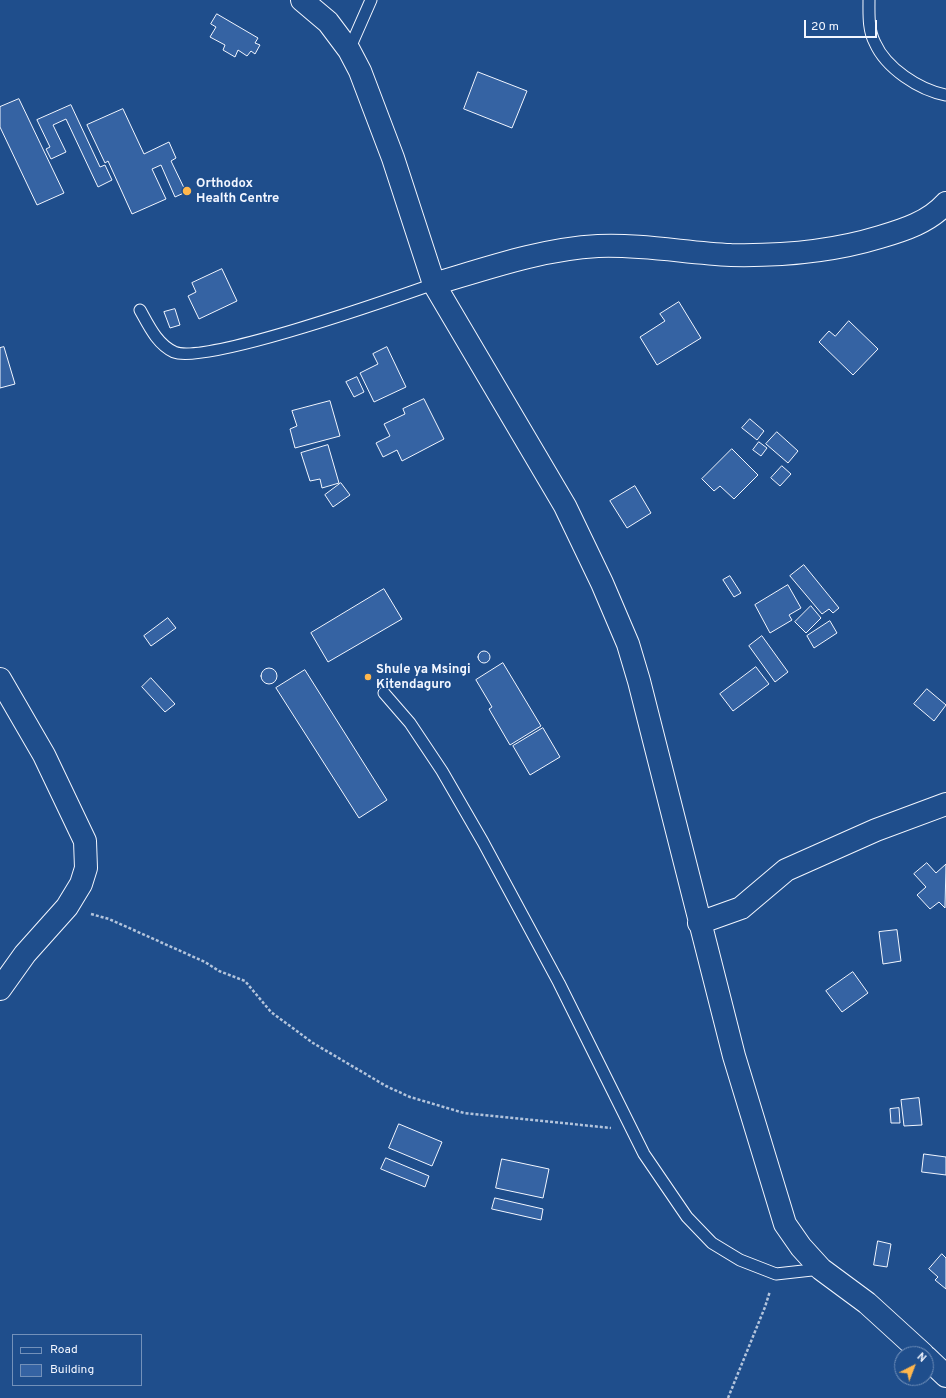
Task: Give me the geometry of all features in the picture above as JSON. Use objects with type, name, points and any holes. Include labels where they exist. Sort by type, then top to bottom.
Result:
[{"type":"street","points":[[302,0],[328,22],[349,50],[360,71],[393,158],[434,284],[565,506],[602,583],[628,644],[639,681],[699,923],[734,1056],[785,1224],[801,1247],[821,1269],[867,1303],[914,1346]]},
{"type":"street","points":[[434,284],[530,256],[560,250],[599,246],[730,255],[787,255],[820,251],[907,229],[926,218],[946,203]]},
{"type":"street","points":[[0,679],[44,755],[85,841],[86,868],[81,884],[67,907],[25,954],[0,989]]},
{"type":"street","points":[[699,923],[741,908],[786,870],[876,830],[946,804]]},
{"type":"street","points":[[934,1364],[946,1376]]},
{"type":"lane","points":[[349,50],[371,0]]},
{"type":"lane","points":[[869,0],[871,32],[882,55],[899,72],[910,79],[927,88],[946,95]]},
{"type":"lane","points":[[140,310],[157,339],[174,352],[193,353],[213,350],[272,335],[345,314],[434,284]]},
{"type":"lane","points":[[384,693],[410,723],[442,771],[484,842],[558,983],[644,1154],[670,1194],[701,1232],[726,1253],[740,1260],[776,1274],[821,1269]]},
{"type":"path","points":[[67,907],[109,919],[245,981],[271,1012],[313,1043],[386,1086],[410,1097],[464,1113],[577,1126],[632,1130]]},
{"type":"path","points":[[728,1398],[766,1307],[776,1274]]},
{"type":"building","points":[[217,14],[258,38],[255,43],[260,45],[255,54],[251,51],[247,56],[238,50],[235,57],[223,50],[225,45],[210,37],[216,27],[211,24]]},
{"type":"building","points":[[478,72],[527,91],[512,128],[464,109]]},
{"type":"building","points":[[19,99],[64,193],[37,205],[0,127],[0,107]]},
{"type":"building","points":[[71,105],[100,167],[105,165],[112,180],[98,187],[66,119],[53,125],[66,152],[51,159],[46,149],[50,147],[37,120]]},
{"type":"building","points":[[123,109],[144,154],[169,142],[176,158],[171,161],[186,192],[175,197],[161,165],[152,169],[166,199],[132,214],[108,161],[105,163],[87,125]]},
{"type":"building","points":[[222,269],[237,301],[199,319],[188,296],[196,292],[192,283]]},
{"type":"building","points":[[679,302],[701,338],[657,365],[640,337],[665,321],[660,314]]},
{"type":"building","points":[[175,309],[180,325],[170,328],[164,312]]},
{"type":"building","points":[[849,321],[878,349],[853,375],[819,342],[829,331],[835,336]]},
{"type":"building","points":[[4,347],[15,384],[0,388],[0,348]]},
{"type":"building","points":[[387,347],[406,387],[374,402],[360,373],[378,364],[373,354]]},
{"type":"building","points":[[357,377],[364,392],[354,397],[346,382]]},
{"type":"building","points":[[424,399],[444,439],[402,461],[397,450],[383,457],[376,443],[390,436],[384,424],[405,414],[403,409]]},
{"type":"building","points":[[330,401],[340,436],[295,448],[290,429],[297,426],[292,411]]},
{"type":"building","points":[[750,419],[764,431],[757,440],[742,428]]},
{"type":"building","points":[[777,432],[798,451],[788,463],[766,444]]},
{"type":"building","points":[[759,442],[767,448],[761,456],[753,450]]},
{"type":"building","points":[[328,445],[339,483],[322,488],[320,479],[310,481],[301,453]]},
{"type":"building","points":[[732,449],[758,475],[734,499],[720,486],[714,491],[702,479]]},
{"type":"building","points":[[782,466],[791,474],[780,486],[771,478]]},
{"type":"building","points":[[341,483],[350,495],[333,507],[325,495]]},
{"type":"building","points":[[635,486],[651,513],[627,528],[610,501]]},
{"type":"building","points":[[804,565],[839,608],[833,613],[829,609],[822,614],[790,576]]},
{"type":"building","points":[[730,576],[741,593],[734,597],[723,580]]},
{"type":"building","points":[[788,585],[801,608],[789,615],[792,620],[770,633],[755,605]]},
{"type":"building","points":[[384,589],[402,619],[328,662],[311,633]]},
{"type":"building","points":[[811,606],[821,618],[806,633],[795,622]]},
{"type":"building","points":[[168,618],[176,628],[151,646],[144,636]]},
{"type":"building","points":[[830,621],[837,633],[814,648],[807,636]]},
{"type":"building","points":[[762,636],[788,672],[775,682],[749,646]]},
{"type":"building","points":[[482,651],[486,651],[490,657],[486,663],[482,663],[478,659],[478,655]]},
{"type":"building","points":[[503,663],[541,726],[510,745],[489,709],[492,707],[476,680]]},
{"type":"building","points":[[756,667],[769,684],[733,711],[720,694]]},
{"type":"building","points":[[269,668],[275,670],[277,676],[275,682],[269,684],[263,682],[261,676],[263,670]]},
{"type":"building","points":[[305,670],[387,800],[359,818],[276,688]]},
{"type":"building","points":[[151,678],[175,704],[165,712],[142,687]]},
{"type":"building","points":[[927,689],[946,705],[934,721],[914,704]]},
{"type":"building","points":[[543,728],[560,757],[530,775],[513,746]]},
{"type":"building","points":[[927,863],[936,873],[946,864],[945,908],[939,902],[930,909],[917,895],[926,887],[914,874]]},
{"type":"building","points":[[897,930],[901,961],[883,964],[879,932]]},
{"type":"building","points":[[853,972],[868,993],[842,1012],[826,991]]},
{"type":"building","points":[[919,1098],[922,1125],[904,1126],[901,1100]]},
{"type":"building","points":[[899,1108],[900,1123],[891,1123],[890,1109]]},
{"type":"building","points":[[399,1124],[442,1142],[432,1166],[389,1148]]},
{"type":"building","points":[[924,1154],[946,1157],[946,1175],[922,1172]]},
{"type":"building","points":[[386,1158],[429,1176],[425,1187],[381,1169]]},
{"type":"building","points":[[502,1159],[549,1169],[543,1198],[496,1188]]},
{"type":"building","points":[[495,1198],[543,1209],[541,1220],[492,1209]]},
{"type":"building","points":[[878,1241],[891,1244],[887,1267],[874,1265]]},
{"type":"building","points":[[942,1254],[946,1258],[946,1289],[935,1280],[938,1277],[929,1269]]},
{"type":"place","name":"Orthodox Health Centre","points":[[187,191]]},
{"type":"place","name":"Shule ya Msingi Kitendaguro","points":[[368,677]]}]
